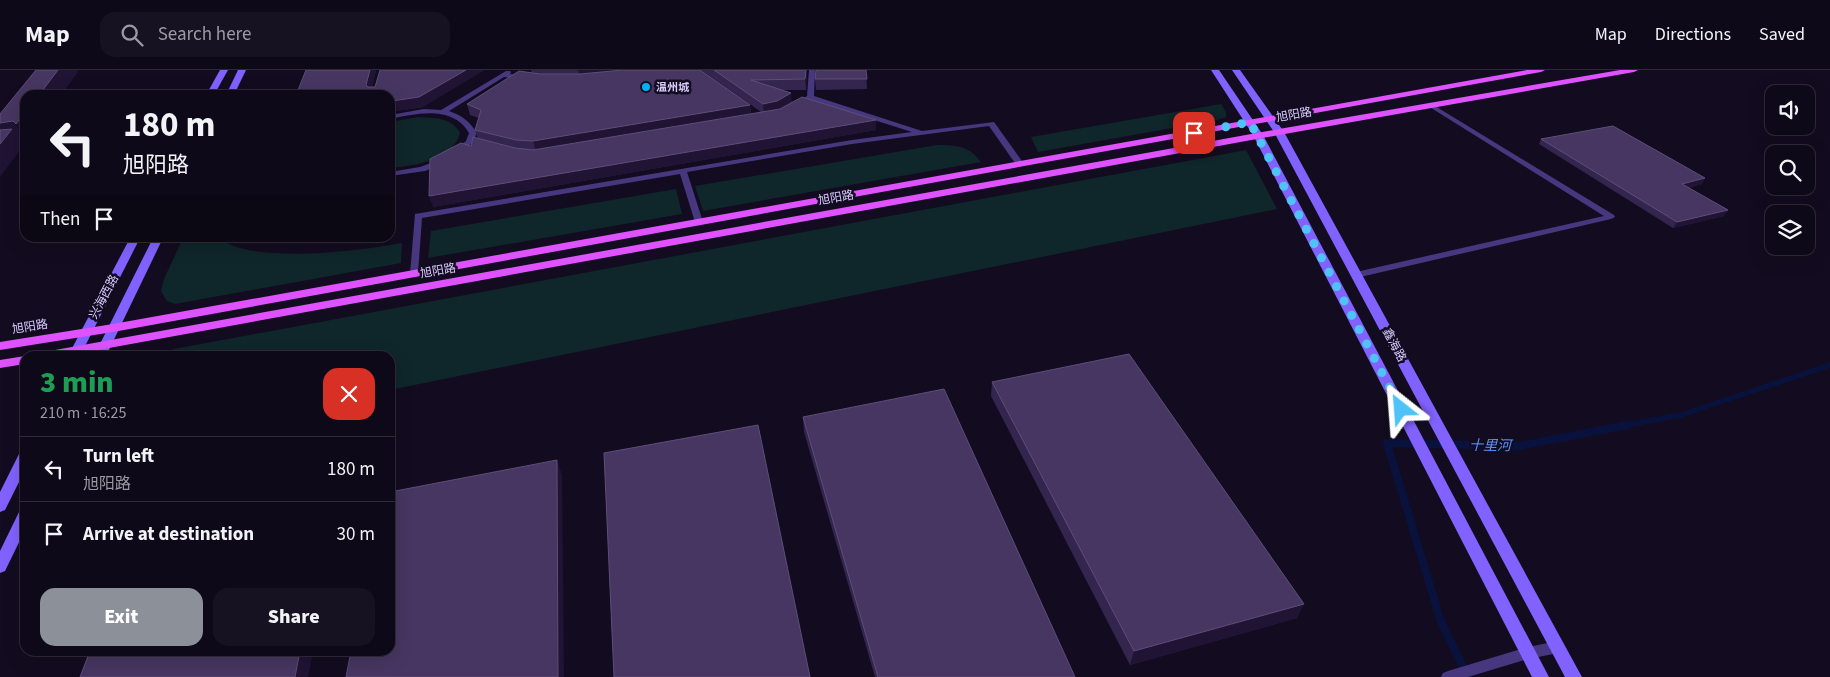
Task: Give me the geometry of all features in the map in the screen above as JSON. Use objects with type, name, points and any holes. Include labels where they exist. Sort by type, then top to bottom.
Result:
[{"type":"main road","name":"旭阳路","points":[[0,346],[113,328],[1541,70]]},
{"type":"main road","name":"旭阳路","points":[[83,351],[106,344],[1279,132],[1634,70]]},
{"type":"main road","points":[[0,364],[20,361]]},
{"type":"street","points":[[213,90],[224,70]]},
{"type":"street","points":[[232,90],[242,70]]},
{"type":"street","name":"鑫海路","points":[[1215,70],[1258,136],[1541,677]]},
{"type":"street","name":"鑫海路","points":[[1236,70],[1279,132],[1574,677]]},
{"type":"street","name":"兴海西路","points":[[77,351],[134,242]]},
{"type":"street","name":"兴海西路","points":[[102,351],[156,242]]},
{"type":"street","points":[[0,506],[20,466]]},
{"type":"street","points":[[0,566],[20,524]]},
{"type":"lane","points":[[444,112],[511,70]]},
{"type":"lane","points":[[810,97],[812,70]]},
{"type":"lane","points":[[503,75],[534,79]]},
{"type":"lane","points":[[788,110],[810,97],[923,133]]},
{"type":"lane","points":[[1356,275],[1611,217],[1430,105]]},
{"type":"lane","points":[[395,116],[424,112],[444,112],[459,116],[469,124],[473,133],[473,144],[442,162],[422,169],[395,173]]},
{"type":"lane","points":[[414,274],[418,216],[852,142],[991,124],[1020,164]]},
{"type":"lane","points":[[0,146],[20,143]]},
{"type":"lane","points":[[683,171],[699,222]]},
{"type":"lane","points":[[1448,677],[1528,653],[1558,647]]},
{"type":"green space","points":[[1221,104],[1226,112],[1226,117],[1217,120],[1038,152],[1031,137]]},
{"type":"green space","points":[[418,117],[442,119],[452,124],[460,133],[456,142],[441,155],[421,163],[395,167],[395,121]]},
{"type":"green space","points":[[937,145],[951,145],[962,148],[972,153],[981,162],[703,211],[695,186]]},
{"type":"green space","points":[[1246,150],[1277,209],[395,389],[395,351],[169,351]]},
{"type":"green space","points":[[676,189],[682,214],[428,258],[431,231]]},
{"type":"green space","points":[[181,242],[226,242],[259,252],[283,254],[336,252],[402,243],[401,263],[175,304],[167,301],[161,291],[164,279]]},
{"type":"building","points":[[36,70],[58,70],[43,90],[20,90],[20,119],[16,124],[13,121],[0,123],[0,114]]},
{"type":"building","points":[[306,70],[370,70],[366,85],[368,87],[375,87],[380,70],[466,70],[419,97],[395,101],[395,90],[298,90]]},
{"type":"building","points":[[623,70],[700,70],[750,105],[533,141],[516,140],[475,130],[481,110],[467,104],[519,71],[540,74],[580,74]]},
{"type":"building","points":[[714,70],[806,70],[805,79],[751,80],[791,93],[777,101],[763,104]]},
{"type":"building","points":[[816,70],[866,70],[867,79],[815,79]]},
{"type":"building","points":[[802,97],[876,120],[429,196],[430,159],[461,143],[471,146],[473,137],[515,148],[533,150],[780,109]]},
{"type":"building","points":[[1613,126],[1705,178],[1682,184],[1728,210],[1677,222],[1541,139]]},
{"type":"building","points":[[12,129],[0,144],[0,130]]},
{"type":"building","points":[[1129,354],[1304,604],[1134,651],[992,382]]},
{"type":"building","points":[[944,389],[1075,677],[878,677],[803,417]]},
{"type":"building","points":[[758,425],[810,677],[614,677],[604,453]]},
{"type":"building","points":[[557,460],[558,677],[346,677],[350,656],[395,656],[395,491]]},
{"type":"building","points":[[88,656],[299,656],[295,677],[80,677]]},
{"type":"waterway","name":"十里河","points":[[1622,426],[1681,415],[1830,365]]},
{"type":"waterway","name":"十里河","points":[[1468,677],[1441,622],[1387,443],[1519,446],[1628,425]]},
{"type":"place","name":"温州城","points":[[646,87]]},
{"type":"route","points":[[1194,133],[1250,122],[1401,409]]}]
